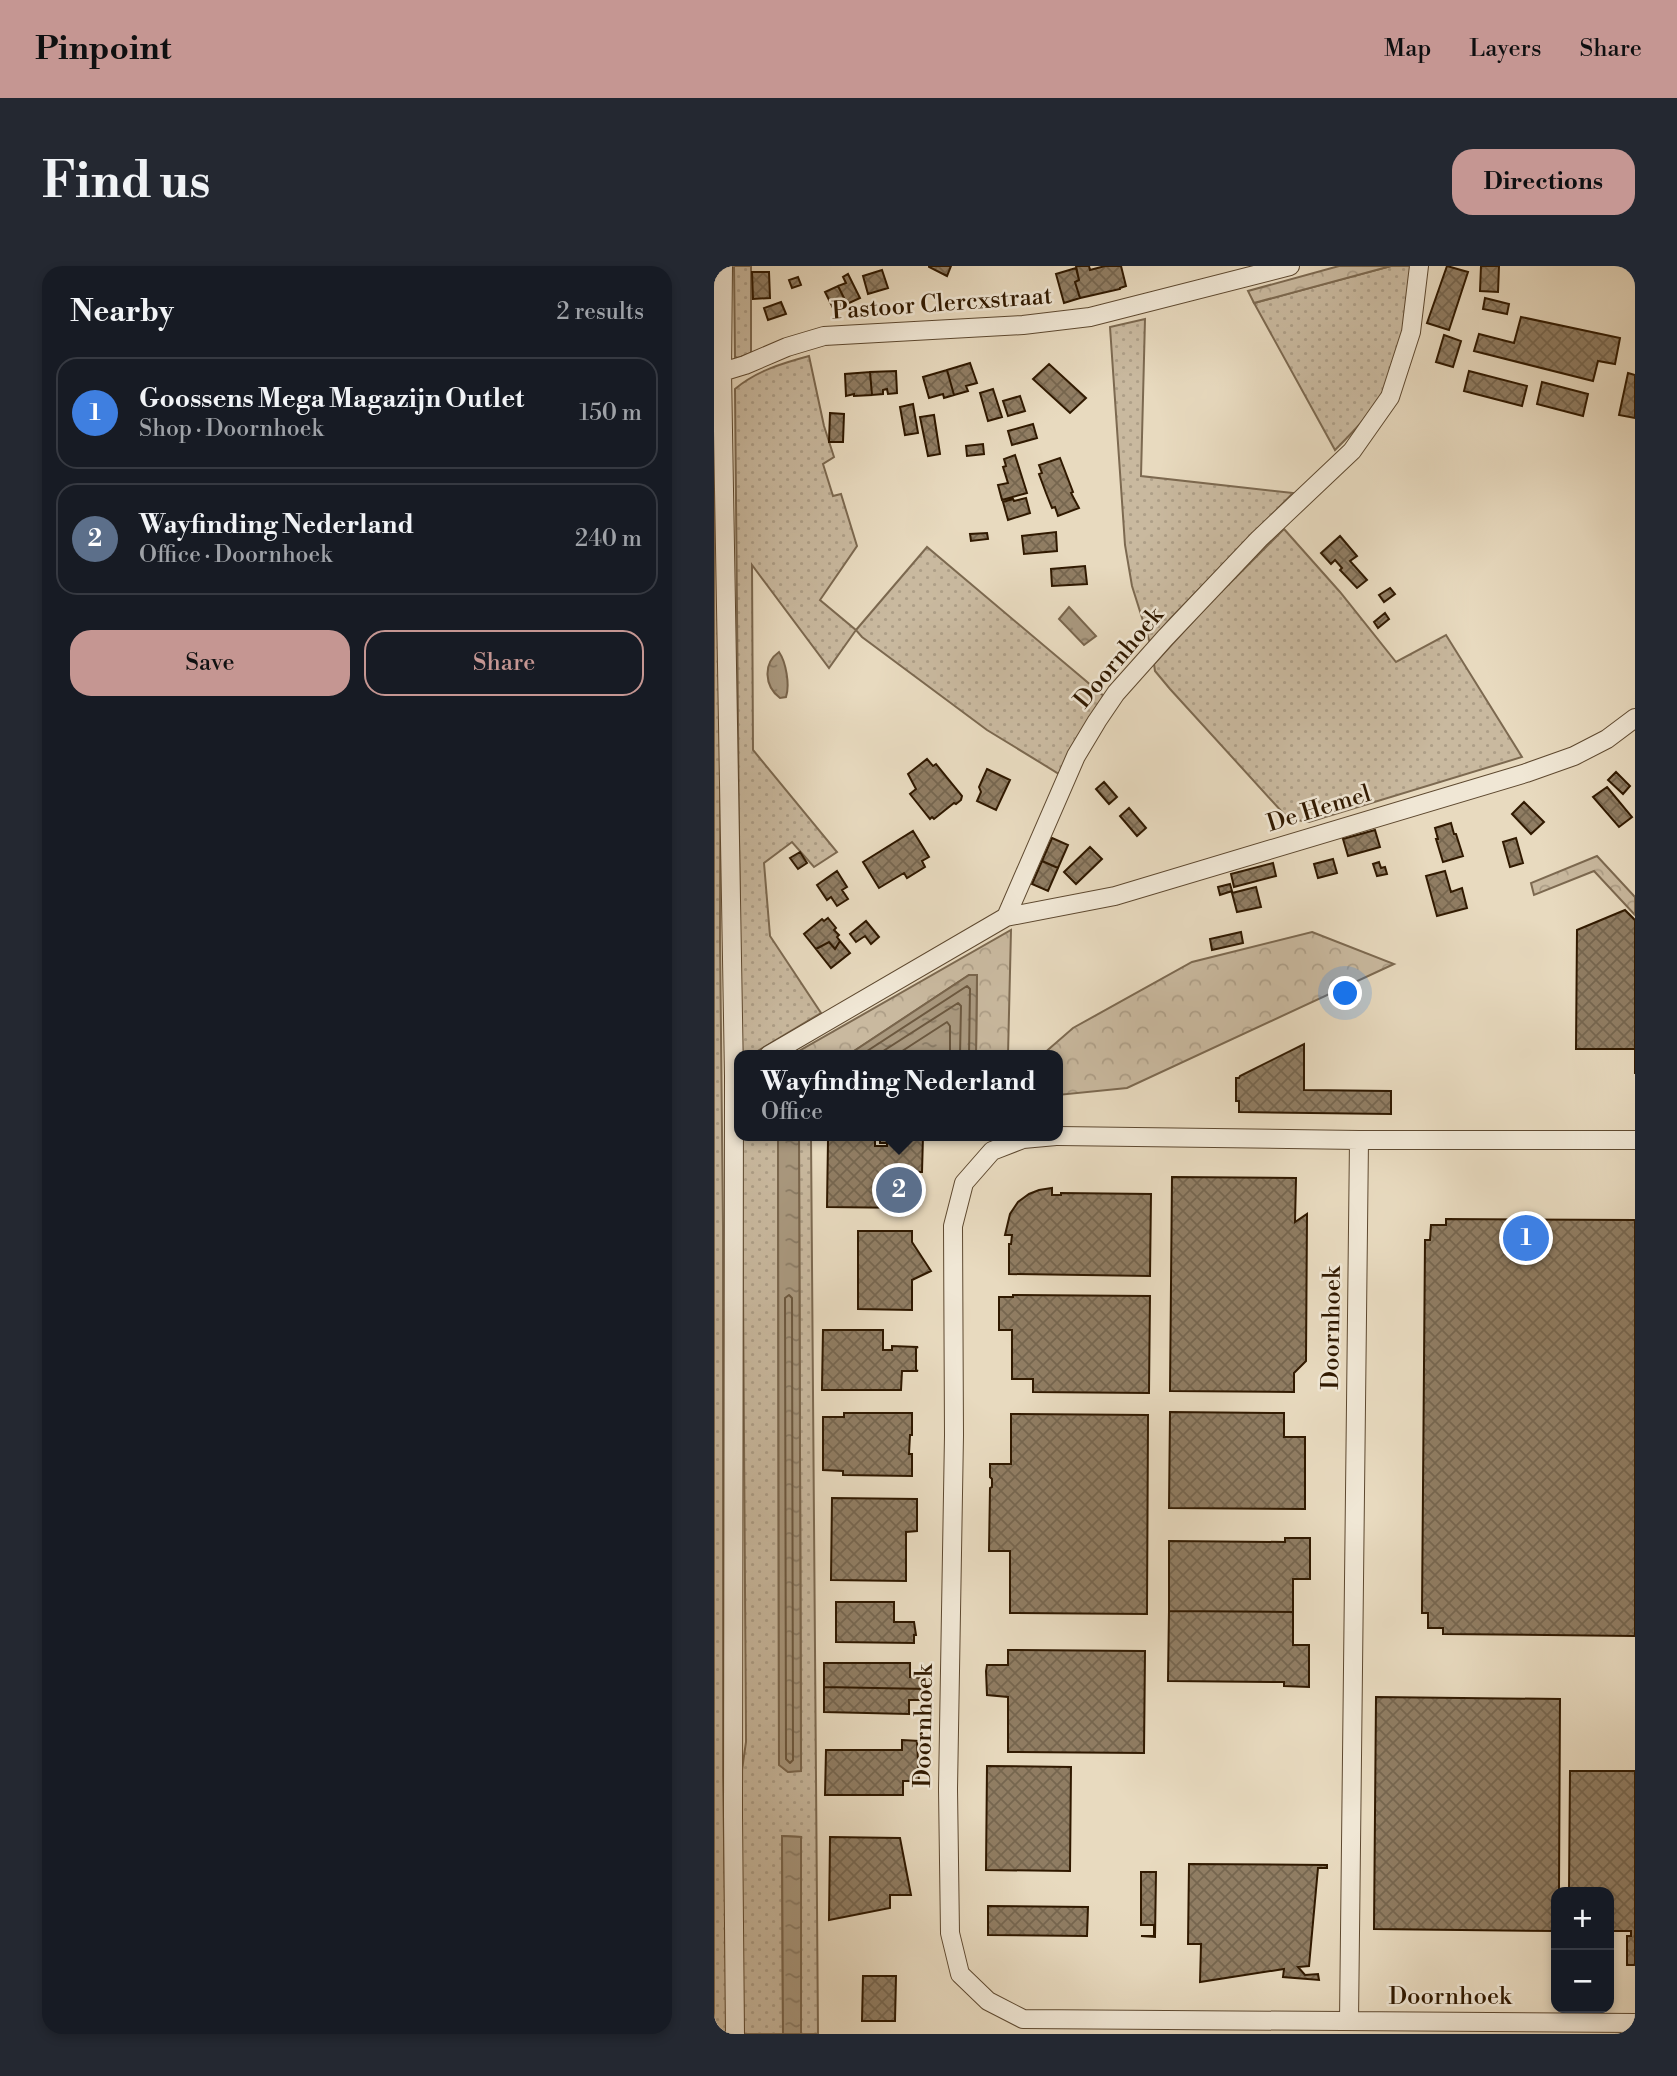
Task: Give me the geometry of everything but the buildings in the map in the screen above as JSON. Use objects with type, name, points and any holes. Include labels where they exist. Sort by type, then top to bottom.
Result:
[{"type":"street","points":[[723,266],[737,1050]]},
{"type":"street","name":"Pastoor Clercxstraat","points":[[723,372],[824,336],[1023,325],[1090,317],[1290,266]]},
{"type":"street","name":"Doornhoek","points":[[1006,917],[1076,756],[1116,693],[1259,540],[1352,451],[1390,397],[1410,332],[1419,266]]},
{"type":"street","name":"De Hemel","points":[[1006,917],[1115,895],[1526,773],[1607,739],[1635,718]]},
{"type":"street","points":[[778,1050],[1006,917]]},
{"type":"street","name":"Doornhoek","points":[[1063,1136],[1635,1140]]},
{"type":"street","name":"Doornhoek","points":[[1349,2021],[1359,1140]]},
{"type":"street","points":[[735,2034],[733,1829],[737,1141]]},
{"type":"street","name":"Doornhoek","points":[[1018,1141],[992,1151],[964,1183],[953,1226],[954,1435],[948,1789],[950,1933],[960,1974],[988,2001],[1038,2027],[1349,2021],[1635,2023]]},
{"type":"green space","points":[[714,266],[721,266],[720,939],[723,1775],[727,2034],[714,2034]]},
{"type":"green space","points":[[734,266],[751,266],[751,353],[738,358],[735,357]]},
{"type":"green space","points":[[1339,266],[1391,266],[1254,303],[1248,291]]},
{"type":"green space","points":[[1391,266],[1416,266],[1398,358],[1375,405],[1335,450],[1254,303]]},
{"type":"green space","points":[[1145,319],[1141,476],[1293,493],[1150,643],[1132,586],[1125,545],[1110,327]]},
{"type":"green space","points":[[809,356],[824,426],[834,457],[823,464],[833,496],[841,494],[857,546],[820,600],[856,630],[829,668],[752,565],[753,750],[837,852],[814,867],[792,842],[764,863],[770,936],[821,1013],[759,1050],[741,1050],[735,389],[761,372]]},
{"type":"green space","points":[[1284,529],[1340,592],[1396,662],[1446,635],[1522,757],[1309,822],[1290,819],[1283,813],[1170,689],[1155,671],[1154,664]]},
{"type":"green space","points":[[927,547],[1105,697],[1059,774],[987,730],[856,630]]},
{"type":"green space","points":[[1597,856],[1635,897],[1635,915],[1594,871],[1534,895],[1531,883]]},
{"type":"green space","points":[[1011,930],[1008,1050],[976,1050],[977,975],[969,975],[856,1050],[801,1050]]},
{"type":"green space","points":[[1312,932],[1394,964],[1127,1088],[1063,1094],[1063,1050],[1048,1050],[1073,1028],[1192,962]]},
{"type":"green space","points":[[742,1141],[778,1141],[779,1764],[788,1772],[801,1770],[799,1141],[811,1141],[818,2034],[801,2034],[801,1837],[782,1836],[783,2034],[740,2034],[738,1798],[746,1742]]},
{"type":"water","points":[[1069,607],[1096,636],[1084,645],[1059,619]]},
{"type":"water","points":[[779,652],[788,686],[786,697],[780,698],[768,681],[770,662]]},
{"type":"water","points":[[969,975],[977,975],[976,1050],[856,1050]]},
{"type":"water","points":[[778,1141],[799,1141],[801,1771],[788,1772],[779,1765]]},
{"type":"water","points":[[782,1836],[801,1837],[801,2034],[783,2034]]},
{"type":"place","name":"Wayfinding Nederland","points":[[899,1190]]},
{"type":"place","name":"Goossens Mega Magazijn Outlet","points":[[1526,1238]]}]
